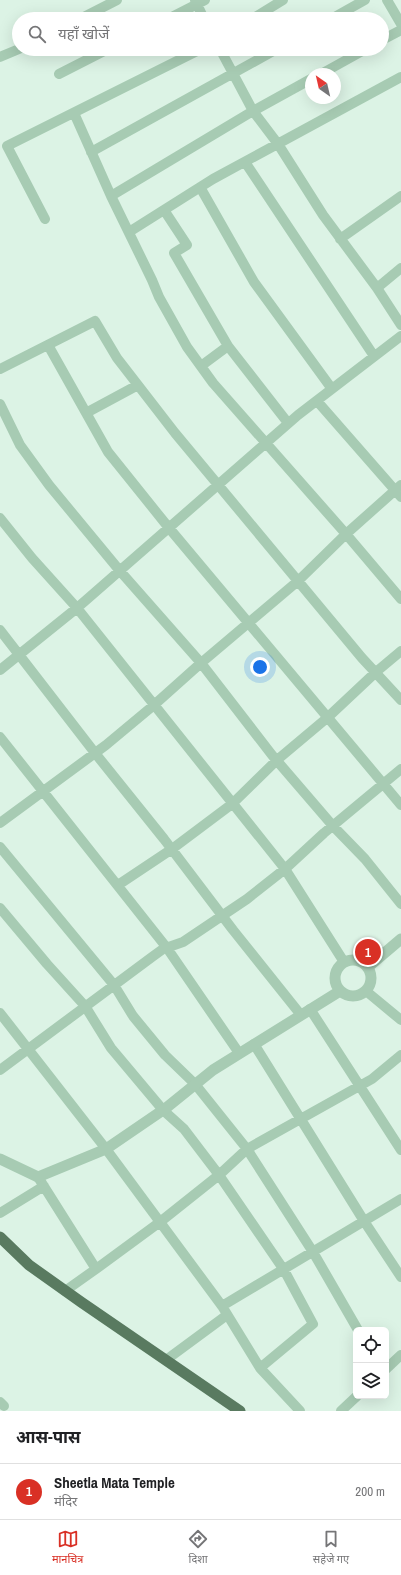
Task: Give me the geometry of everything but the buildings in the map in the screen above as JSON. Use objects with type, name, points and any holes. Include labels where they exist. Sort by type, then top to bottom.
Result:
[{"type":"main road","points":[[0,1237],[29,1265],[240,1411]]},
{"type":"street","points":[[94,12],[117,0]]},
{"type":"street","points":[[263,12],[283,0]]},
{"type":"street","points":[[344,12],[365,0]]},
{"type":"street","points":[[387,0],[401,24]]},
{"type":"street","points":[[180,12],[199,1],[202,12]]},
{"type":"street","points":[[389,36],[401,30]]},
{"type":"street","points":[[0,57],[12,52]]},
{"type":"street","points":[[59,74],[94,56]]},
{"type":"street","points":[[45,219],[7,146],[74,114],[187,56]]},
{"type":"street","points":[[224,56],[253,111],[278,144],[323,215],[377,288],[401,325]]},
{"type":"street","points":[[91,152],[265,56]]},
{"type":"street","points":[[332,68],[353,56]]},
{"type":"street","points":[[130,232],[245,162],[401,76]]},
{"type":"street","points":[[111,196],[253,111],[305,82]]},
{"type":"street","points":[[74,114],[111,196],[130,232],[158,297],[187,347],[213,383],[401,599]]},
{"type":"street","points":[[245,162],[374,356]]},
{"type":"street","points":[[200,188],[254,282],[332,389]]},
{"type":"street","points":[[340,239],[401,196]]},
{"type":"street","points":[[164,210],[187,245],[174,253],[228,346],[288,423]]},
{"type":"street","points":[[377,288],[401,268]]},
{"type":"street","points":[[0,369],[95,321],[117,358],[175,433],[298,581],[401,700]]},
{"type":"street","points":[[0,670],[77,608],[288,423],[401,336]]},
{"type":"street","points":[[48,345],[108,452],[169,528],[401,805]]},
{"type":"street","points":[[200,366],[228,346]]},
{"type":"street","points":[[86,413],[138,386]]},
{"type":"street","points":[[0,823],[95,753],[154,705],[248,622],[298,581],[346,534],[399,491],[317,401]]},
{"type":"street","points":[[0,404],[20,445],[49,485],[120,571],[201,663],[277,760],[333,826],[365,858],[401,904]]},
{"type":"street","points":[[0,518],[32,558],[77,608],[285,869],[344,962]]},
{"type":"street","points":[[0,630],[222,915],[306,1012],[359,1086],[401,1150]]},
{"type":"street","points":[[118,885],[172,849],[232,804],[277,760],[327,718],[376,672],[401,651]]},
{"type":"street","points":[[0,737],[167,948],[240,1053]]},
{"type":"street","points":[[0,1070],[152,957],[167,948],[183,942],[248,899],[401,769]]},
{"type":"street","points":[[0,847],[114,985],[133,1016],[164,1055],[195,1084],[247,1149],[313,1252],[356,1327]]},
{"type":"street","points":[[0,908],[46,964],[85,1006],[111,1048],[163,1110],[184,1129],[219,1175],[284,1270],[313,1324],[260,1368]]},
{"type":"street","points":[[368,967],[401,938]]},
{"type":"street","points":[[356,960],[361,961],[368,967],[371,980],[366,990],[361,994],[349,996],[340,991],[336,986],[335,979],[338,968],[344,962],[356,960]]},
{"type":"street","points":[[366,990],[401,1020]]},
{"type":"street","points":[[0,1214],[41,1182],[106,1149],[163,1110],[213,1070],[340,991]]},
{"type":"street","points":[[0,1013],[106,1149],[160,1222],[225,1311],[260,1368],[300,1411]]},
{"type":"street","points":[[254,1044],[364,1221],[401,1277]]},
{"type":"street","points":[[65,1291],[96,1270],[160,1222],[219,1175],[247,1149],[372,1079],[401,1055]]},
{"type":"street","points":[[0,1160],[41,1182],[96,1270]]},
{"type":"street","points":[[166,1360],[225,1311],[284,1270],[401,1199]]},
{"type":"street","points":[[389,1366],[401,1355]]},
{"type":"street","points":[[341,1411],[354,1399]]},
{"type":"place","name":"Sheetla Mata Temple","points":[[368,952]]}]
